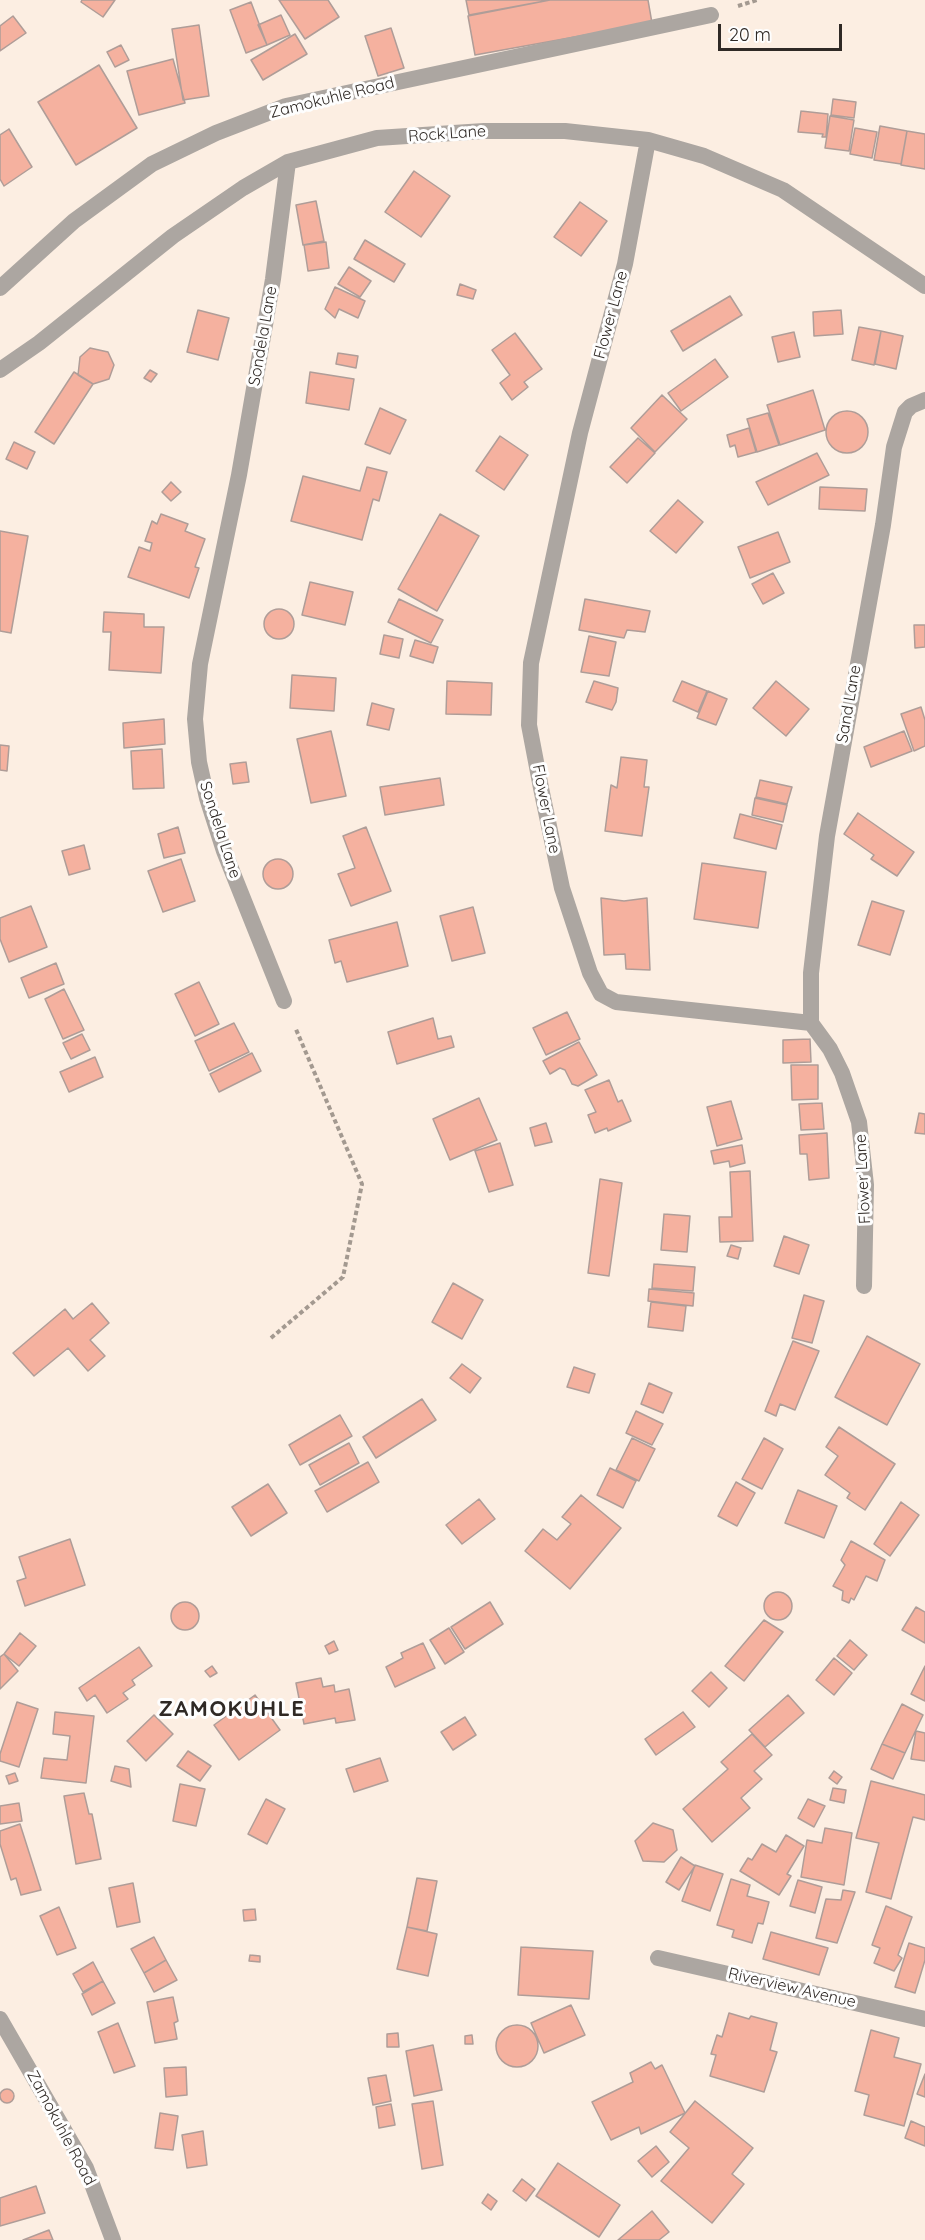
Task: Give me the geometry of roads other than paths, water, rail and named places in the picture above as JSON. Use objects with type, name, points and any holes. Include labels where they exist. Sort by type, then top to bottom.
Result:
[{"type":"street","name":"Zamokuhle Road","points":[[0,288],[74,221],[152,164],[226,129],[286,106],[711,15]]},
{"type":"street","name":"Rock Lane","points":[[0,370],[39,343],[173,236],[243,188],[288,162],[377,138],[484,131],[565,131],[648,140],[704,156],[783,190],[925,286]]},
{"type":"street","name":"Flower Lane","points":[[648,140],[625,264],[580,433],[531,663],[529,724],[539,778],[562,888],[590,973],[601,994],[616,1002],[811,1023],[830,1049],[842,1073],[859,1122],[866,1185],[864,1286]]},
{"type":"street","name":"Sondela Lane","points":[[284,1001],[224,851],[199,762],[195,719],[200,664],[239,475],[273,279],[288,162]]},
{"type":"street","name":"Sand Lane","points":[[811,1023],[811,973],[827,836],[883,525],[894,447],[905,412],[911,406],[925,400]]},
{"type":"street","name":"Riverview Avenue","points":[[658,1958],[925,2019]]},
{"type":"street","name":"Zamokuhle Road","points":[[0,2019],[86,2168],[113,2240]]},
{"type":"district","name":"ZAMOKUHLE","points":[[232,1709]]}]
